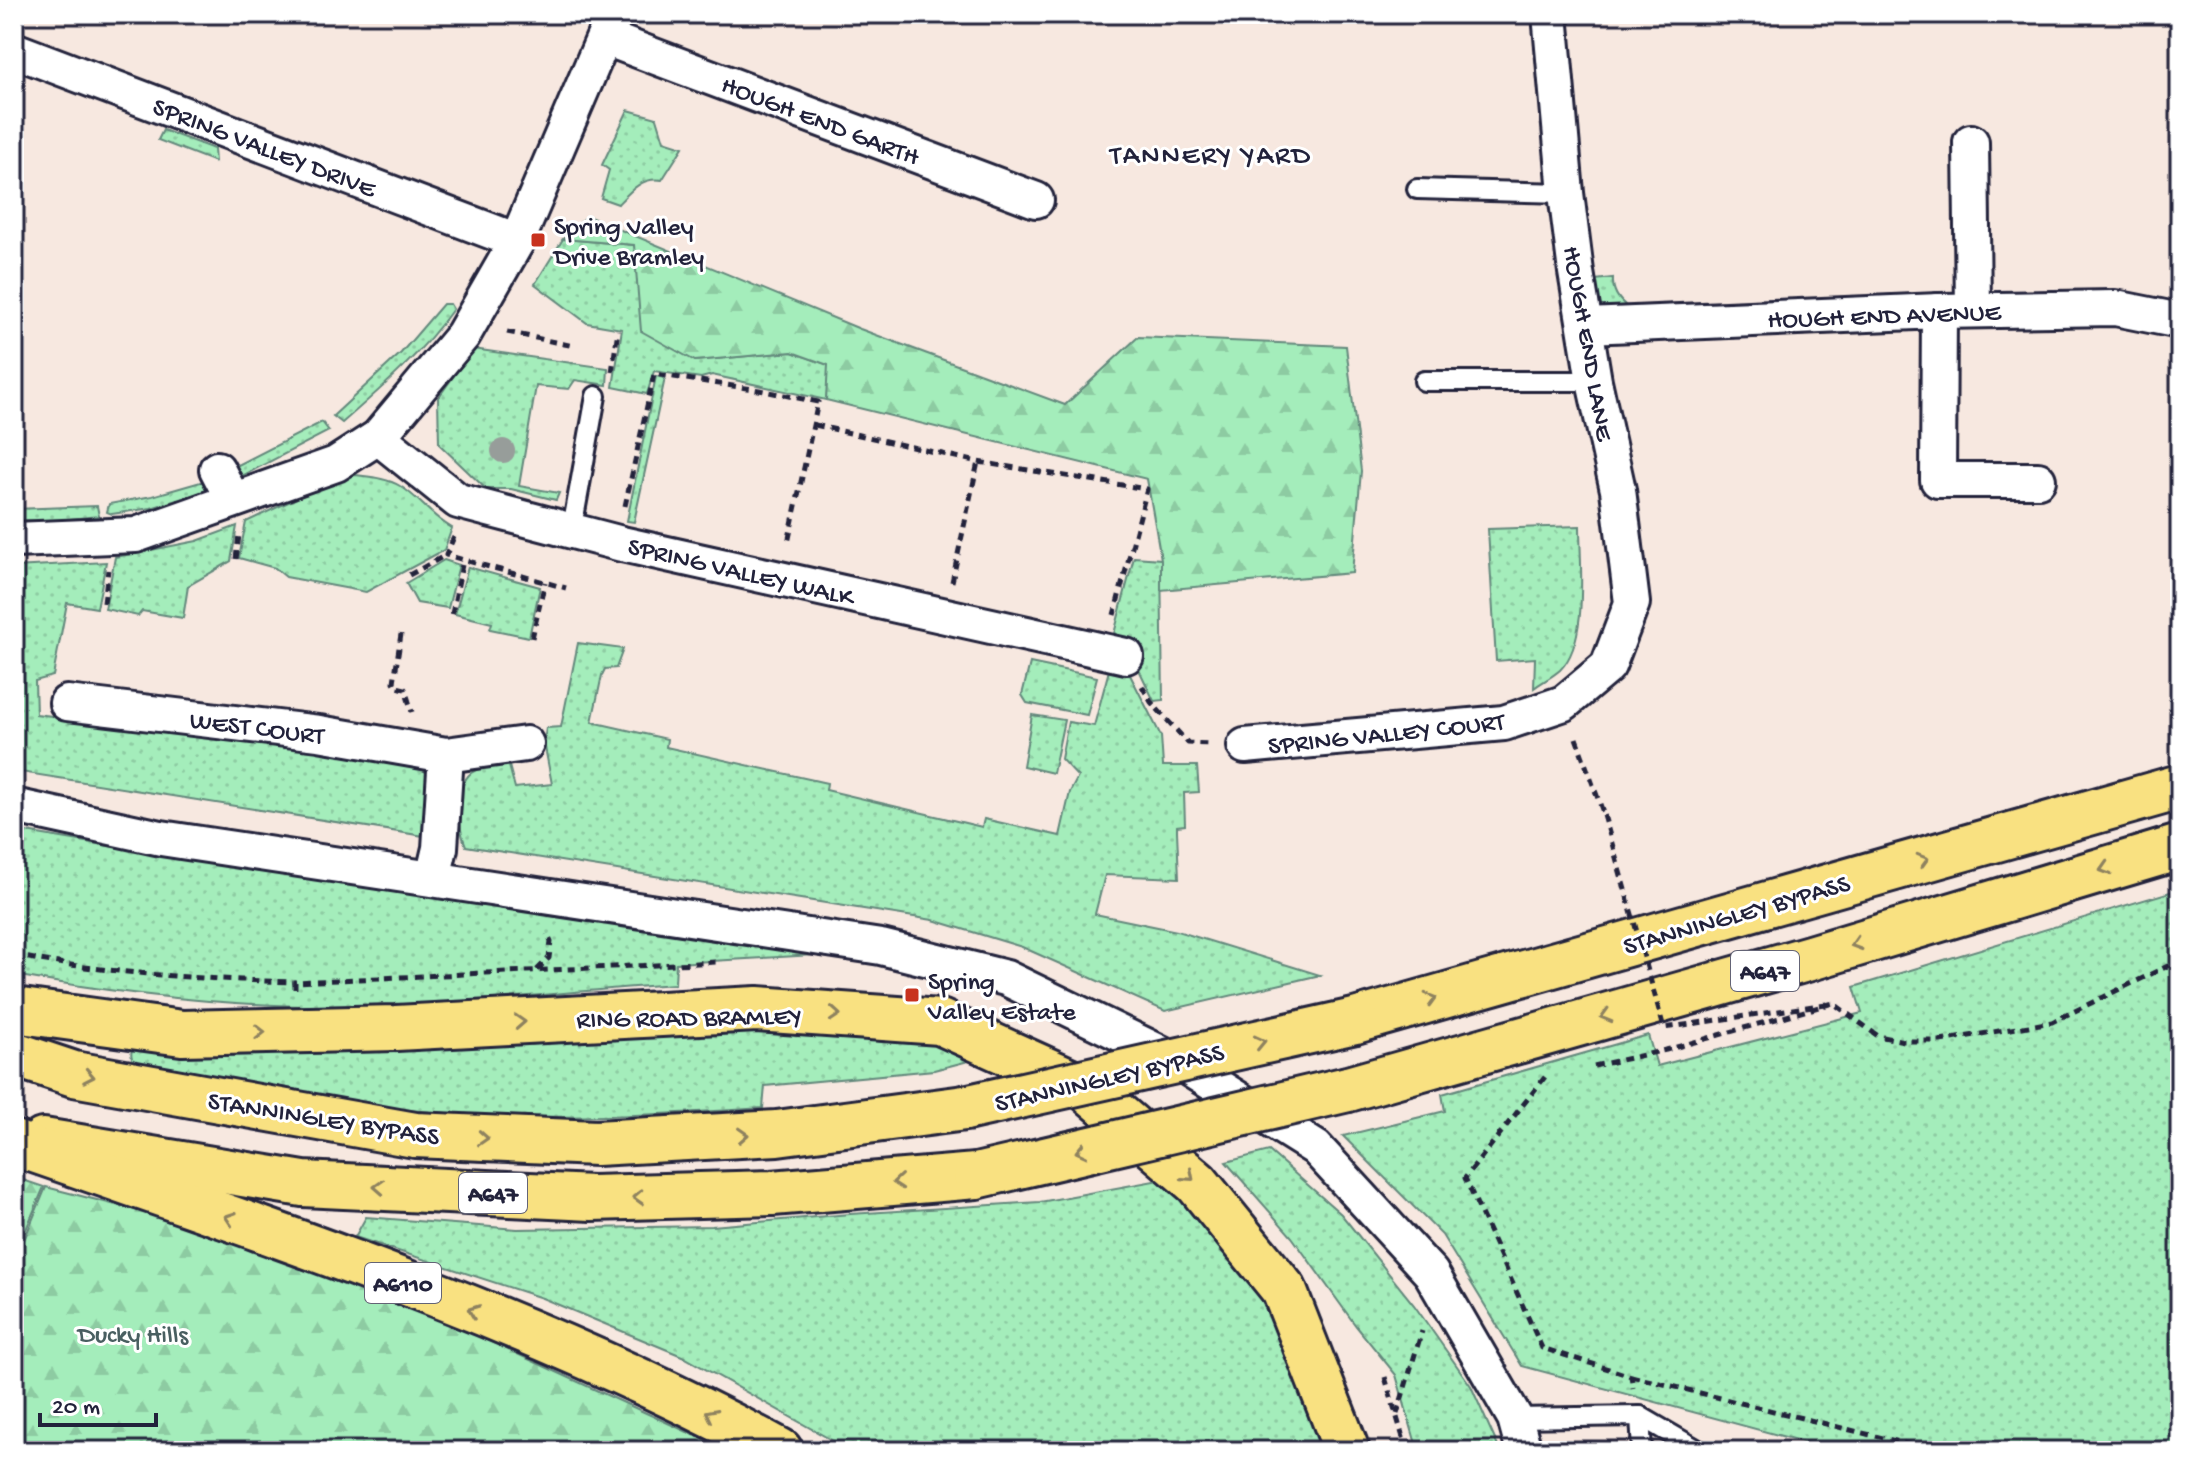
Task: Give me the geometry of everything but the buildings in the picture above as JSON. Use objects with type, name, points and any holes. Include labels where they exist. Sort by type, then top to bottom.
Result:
[{"type":"main road","name":"STANNINGLEY BYPASS","points":[[14,1054],[74,1074],[415,1135],[596,1143],[777,1133],[965,1108],[1355,1021],[2180,787]]},
{"type":"main road","name":"A647","points":[[14,1136],[303,1184],[592,1198],[772,1193],[976,1176],[1348,1089],[1810,958],[2180,847]]},
{"type":"main road","name":"RING ROAD BRAMLEY","points":[[14,1010],[182,1033],[396,1028],[757,1009],[940,1022],[1086,1088],[1197,1183],[1284,1290],[1347,1451]]},
{"type":"main road","name":"A6110","points":[[14,1143],[286,1238],[544,1339],[706,1411],[780,1451]]},
{"type":"street","name":"HOUGH END LANE","points":[[1550,14],[1576,272],[1594,381],[1618,490],[1632,603],[1608,666]]},
{"type":"street","name":"HOUGH END GARTH","points":[[610,26],[1036,200]]},
{"type":"street","points":[[14,540],[136,535],[336,464],[378,437],[463,335],[517,241],[610,26]]},
{"type":"street","name":"SPRING VALLEY DRIVE","points":[[14,50],[517,241]]},
{"type":"street","points":[[1971,142],[1973,310]]},
{"type":"street","name":"HOUGH END AVENUE","points":[[1587,326],[1939,311],[2115,308],[2180,321]]},
{"type":"street","points":[[1939,311],[1938,480],[2038,480]]},
{"type":"street","name":"SPRING VALLEY WALK","points":[[378,437],[458,501],[573,521],[622,544],[1126,656]]},
{"type":"street","points":[[217,469],[233,500]]},
{"type":"street","name":"SPRING VALLEY COURT","points":[[1245,746],[1504,723],[1564,703],[1608,666]]},
{"type":"street","name":"WEST COURT","points":[[67,703],[319,733],[446,755],[526,744]]},
{"type":"street","points":[[433,878],[440,848],[446,755]]},
{"type":"street","points":[[14,806],[161,838],[881,947],[1006,978],[1177,1061],[1316,1148],[1431,1273],[1515,1418],[1524,1451]]},
{"type":"lane","points":[[1417,189],[1566,193]]},
{"type":"lane","points":[[1424,381],[1594,381]]},
{"type":"lane","points":[[573,521],[603,391]]},
{"type":"lane","points":[[1515,1418],[1640,1416],[1700,1451]]},
{"type":"lane","points":[[1640,1416],[1642,1451]]},
{"type":"path","points":[[603,391],[618,330]]},
{"type":"path","points":[[501,331],[574,346]]},
{"type":"path","points":[[624,512],[654,374],[818,402],[786,555]]},
{"type":"path","points":[[815,425],[978,462],[1147,489],[1112,623]]},
{"type":"path","points":[[950,592],[978,462]]},
{"type":"path","points":[[409,575],[446,555],[460,525]]},
{"type":"path","points":[[446,555],[566,588]]},
{"type":"path","points":[[452,614],[463,560]]},
{"type":"path","points":[[104,603],[109,566]]},
{"type":"path","points":[[532,638],[545,582]]},
{"type":"path","points":[[401,634],[394,682],[397,687],[405,689]]},
{"type":"path","points":[[1126,656],[1151,702],[1188,743],[1245,746]]},
{"type":"path","points":[[1564,703],[1604,815],[1664,1028],[1833,1003],[1878,1036],[1904,1041],[1940,1041],[2052,1022],[2180,960]]},
{"type":"path","points":[[14,955],[114,972],[211,980],[295,982],[721,962]]},
{"type":"path","points":[[295,982],[295,1031]]},
{"type":"path","points":[[1590,1067],[1666,1050],[1833,1003]]},
{"type":"path","points":[[1559,1073],[1544,1077],[1465,1178],[1542,1348],[1631,1376],[1936,1451]]},
{"type":"path","points":[[1397,1414],[1437,1283]]},
{"type":"path","points":[[1631,1376],[1640,1416]]},
{"type":"path","points":[[1385,1377],[1407,1451]]},
{"type":"green space","points":[[628,110],[657,118],[664,141],[683,147],[662,180],[649,181],[632,189],[618,204],[601,198],[609,170],[602,165]]},
{"type":"green space","points":[[163,130],[214,149],[215,162],[158,140]]},
{"type":"green space","points":[[587,216],[860,329],[1065,405],[1138,337],[1346,346],[1361,471],[1352,573],[1161,590],[1161,559],[1147,479],[826,400],[828,365],[792,352],[695,361],[641,331],[634,245],[563,239]]},
{"type":"green space","points":[[563,239],[634,245],[695,361],[792,352],[829,365],[826,400],[712,375],[701,378],[654,371],[647,394],[613,387],[622,329],[587,323],[535,284]]},
{"type":"green space","points":[[1613,278],[1617,295],[1629,308],[1605,313],[1596,306],[1586,281]]},
{"type":"green space","points":[[443,304],[450,304],[453,309],[401,369],[342,423],[333,416],[401,353]]},
{"type":"green space","points":[[473,349],[608,368],[607,385],[575,380],[569,389],[536,386],[519,486],[559,493],[556,500],[511,489],[486,489],[439,444],[438,398]]},
{"type":"green space","points":[[656,376],[665,378],[634,522],[627,521]]},
{"type":"green space","points":[[322,422],[329,431],[240,477],[236,466]]},
{"type":"green space","points":[[355,475],[384,480],[413,495],[452,528],[444,550],[366,592],[286,577],[275,568],[239,558],[246,522],[331,482]]},
{"type":"green space","points":[[211,479],[206,491],[151,508],[112,514],[107,512],[109,504],[152,496]]},
{"type":"green space","points":[[97,506],[99,516],[49,521],[14,520],[14,509]]},
{"type":"green space","points":[[237,526],[231,561],[188,586],[183,618],[142,611],[138,616],[105,609],[115,557],[197,541]]},
{"type":"green space","points":[[1580,526],[1581,602],[1575,641],[1560,670],[1534,688],[1535,658],[1496,661],[1488,529]]},
{"type":"green space","points":[[1134,557],[1161,559],[1163,700],[1154,701],[1124,638],[1114,634]]},
{"type":"green space","points":[[444,560],[459,565],[448,608],[417,603],[406,583]]},
{"type":"green space","points":[[106,562],[97,608],[67,603],[53,676],[35,681],[36,714],[406,759],[427,773],[429,805],[424,836],[14,771],[14,567]]},
{"type":"green space","points":[[468,567],[540,587],[529,637],[490,629],[492,623],[455,614]]},
{"type":"green space","points":[[578,643],[623,649],[616,668],[605,669],[602,675],[592,722],[667,739],[666,747],[827,783],[826,790],[982,827],[984,819],[1060,836],[1070,792],[1078,777],[1061,759],[1068,722],[1094,726],[1112,659],[1123,661],[1161,736],[1163,766],[1197,766],[1199,792],[1184,793],[1185,825],[1177,826],[1179,878],[1105,875],[1095,914],[1177,931],[1320,975],[1165,1011],[1022,947],[933,920],[466,846],[461,829],[460,797],[471,773],[508,762],[515,788],[552,784],[544,742],[546,728],[561,727]]},
{"type":"green space","points":[[1030,663],[1097,677],[1087,715],[1027,703],[1022,695]]},
{"type":"green space","points":[[1032,715],[1064,720],[1053,773],[1023,766]]},
{"type":"green space","points":[[14,830],[815,955],[676,963],[675,984],[402,1005],[304,1006],[207,1001],[62,983],[14,975]]},
{"type":"green space","points":[[2180,889],[2180,1451],[1837,1451],[1522,1366],[1442,1235],[1343,1136],[1445,1111],[1442,1094],[1648,1035],[1657,1066],[1862,1013],[1854,987]]},
{"type":"green space","points":[[757,1030],[887,1034],[945,1047],[976,1059],[934,1070],[765,1086],[763,1108],[564,1117],[415,1111],[337,1101],[137,1066],[131,1055],[134,1043],[328,1052]]},
{"type":"green space","points":[[1269,1151],[1341,1214],[1414,1305],[1471,1386],[1500,1451],[1418,1451],[1396,1375],[1356,1326],[1292,1237],[1226,1162]]},
{"type":"green space","points":[[14,1177],[44,1187],[14,1258]]},
{"type":"green space","points":[[1170,1178],[1255,1286],[1288,1354],[1322,1451],[851,1451],[682,1356],[542,1298],[355,1237],[366,1217],[517,1229],[712,1226],[1040,1202]]},
{"type":"green space","name":"Ducky Hills","points":[[46,1187],[288,1249],[723,1451],[14,1451],[14,1264]]},
{"type":"place","name":"Spring Valley Drive Bramley","points":[[538,240]]},
{"type":"place","name":"Spring Valley Estate","points":[[912,995]]},
{"type":"district","name":"TANNERY YARD","points":[[1211,153]]}]
